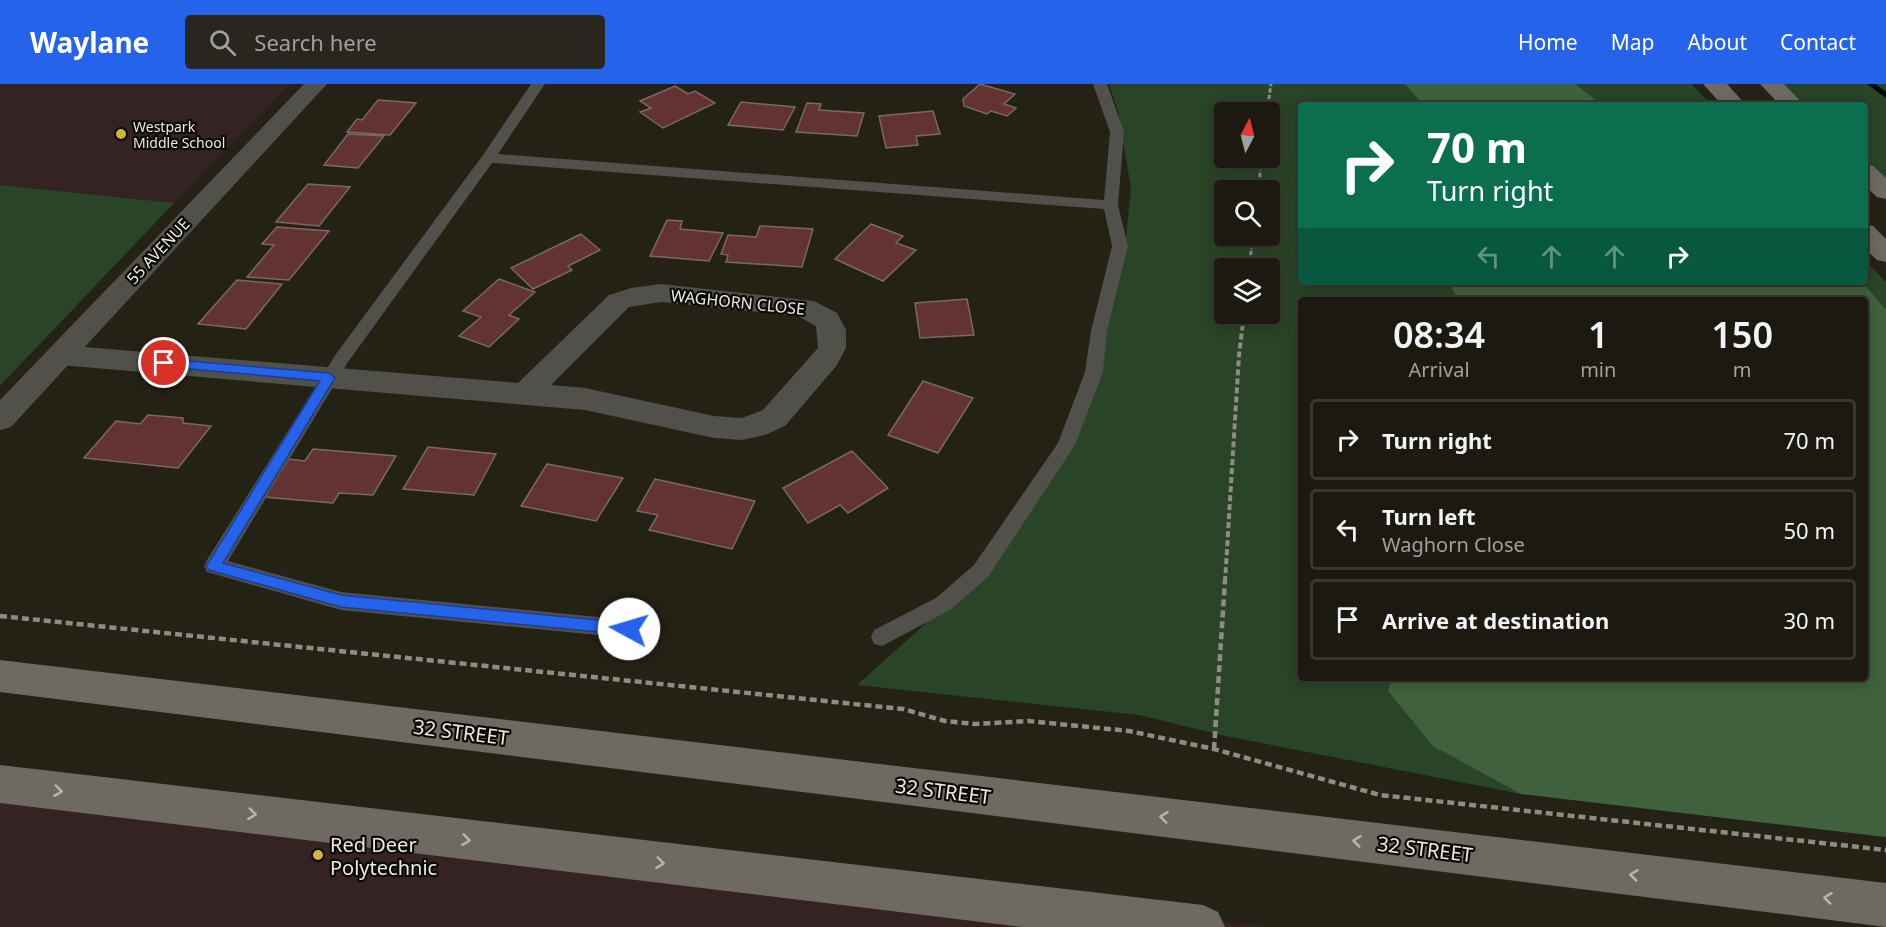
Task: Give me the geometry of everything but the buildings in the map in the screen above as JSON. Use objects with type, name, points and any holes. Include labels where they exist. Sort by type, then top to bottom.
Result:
[{"type":"main road","points":[[1714,84],[1732,102]]},
{"type":"main road","points":[[1771,84],[1791,102]]},
{"type":"main road","points":[[1868,175],[1886,192]]},
{"type":"main road","points":[[1868,236],[1886,254]]},
{"type":"main road","name":"32 STREET","points":[[0,676],[1886,905]]},
{"type":"main road","points":[[0,784],[1203,927]]},
{"type":"street","name":"55 AVENUE","points":[[0,419],[316,84]]},
{"type":"street","name":"WAGHORN CLOSE","points":[[60,355],[597,401],[714,427],[742,429],[754,427],[774,418],[827,358],[832,348],[832,330],[827,320],[804,307],[661,293],[631,297],[619,301],[608,310],[525,394]]},
{"type":"lane","points":[[538,84],[488,158],[329,378],[214,566],[341,601],[629,629]]},
{"type":"lane","points":[[882,637],[943,604],[981,571],[1066,446],[1094,372],[1100,331],[1120,246],[1112,206],[1117,132],[1100,84]]},
{"type":"lane","points":[[488,158],[1112,206]]},
{"type":"path","points":[[1268,102],[1271,84]]},
{"type":"path","points":[[1214,749],[1243,324]]},
{"type":"path","points":[[0,616],[903,709],[945,721],[975,724],[1028,721],[1130,730],[1214,749],[1380,795],[1886,850]]},
{"type":"shaded area","name":"Westpark Middle School","points":[[0,84],[290,84],[174,203],[0,185]]},
{"type":"shaded area","name":"Red Deer Polytechnic","points":[[0,783],[1271,927],[0,927]]},
{"type":"green space","points":[[1109,84],[1691,84],[1709,102],[1298,102],[1298,285],[1868,285],[1868,263],[1886,282],[1886,837],[1521,794],[1221,735],[1139,715],[857,685],[980,575],[1048,473],[1100,344],[1124,255],[1131,189],[1118,111]]},
{"type":"green space","points":[[1405,84],[1575,84],[1598,102],[1421,102]]},
{"type":"green space","points":[[1778,84],[1886,84],[1886,182],[1868,165],[1868,102],[1799,102]]},
{"type":"green space","points":[[0,185],[174,203],[0,386]]},
{"type":"green space","points":[[1450,285],[1865,285],[1886,310],[1886,837],[1521,794],[1433,746],[1388,691],[1390,681],[1868,681],[1868,297],[1456,297]]},
{"type":"waterway","points":[[1871,84],[1886,96]]},
{"type":"place","name":"Westpark Middle School","points":[[121,134]]},
{"type":"place","name":"Red Deer Polytechnic","points":[[318,855]]},
{"type":"route","points":[[164,363],[329,378],[214,566],[341,601],[629,629]]}]
